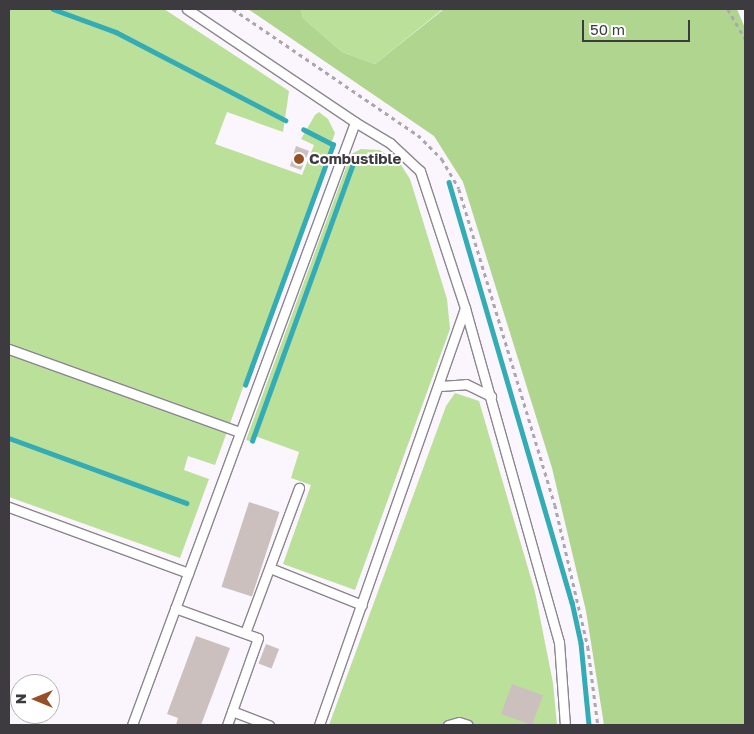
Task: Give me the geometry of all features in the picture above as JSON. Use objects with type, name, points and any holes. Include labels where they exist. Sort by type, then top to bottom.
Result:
[{"type":"lane","points":[[187,9],[355,122],[390,143],[420,171],[465,308],[491,396],[559,642],[565,725]]},
{"type":"lane","points":[[132,725],[355,122]]},
{"type":"lane","points":[[318,725],[440,386],[465,308]]},
{"type":"lane","points":[[9,349],[239,432]]},
{"type":"lane","points":[[440,386],[466,384],[491,396]]},
{"type":"lane","points":[[245,633],[299,488]]},
{"type":"lane","points":[[9,507],[188,573]]},
{"type":"lane","points":[[270,568],[362,605]]},
{"type":"lane","points":[[174,608],[258,638],[227,725]]},
{"type":"lane","points":[[232,711],[269,725]]},
{"type":"lane","points":[[448,725],[459,722],[468,725]]},
{"type":"path","points":[[728,9],[745,39]]},
{"type":"green space","points":[[9,9],[164,9],[289,91],[283,132],[227,112],[215,144],[302,175],[314,145],[301,139],[315,115],[319,112],[328,119],[335,133],[215,465],[188,456],[184,470],[209,479],[180,558],[9,497]]},
{"type":"green space","points":[[248,9],[301,9],[303,18],[342,52],[375,64],[444,9],[737,9],[745,28],[745,725],[604,725],[586,611],[552,468],[463,182],[434,136]]},
{"type":"green space","points":[[301,9],[443,9],[375,64],[342,52],[303,18]]},
{"type":"green space","points":[[361,149],[380,150],[401,165],[410,179],[447,299],[450,329],[355,590],[283,564],[311,485],[291,478],[299,452],[255,436],[253,442],[246,440],[351,154]]},
{"type":"green space","points":[[455,393],[479,401],[535,592],[553,683],[557,725],[329,725],[446,406]]},
{"type":"building","name":"Combustible","points":[[296,146],[309,151],[301,170],[290,166]]},
{"type":"building","points":[[249,502],[279,512],[252,597],[221,587]]},
{"type":"building","points":[[196,636],[230,648],[201,725],[176,725],[178,718],[167,714]]},
{"type":"building","points":[[266,644],[279,649],[272,669],[258,664]]},
{"type":"building","points":[[512,684],[543,695],[532,725],[501,714]]},
{"type":"waterway","points":[[53,9],[116,32],[285,120]]},
{"type":"waterway","points":[[245,385],[333,145],[304,130]]},
{"type":"waterway","points":[[252,441],[356,156]]},
{"type":"waterway","points":[[449,182],[572,602],[581,643],[589,725]]},
{"type":"waterway","points":[[9,438],[187,503]]},
{"type":"place","name":"Combustible","points":[[299,159]]}]
